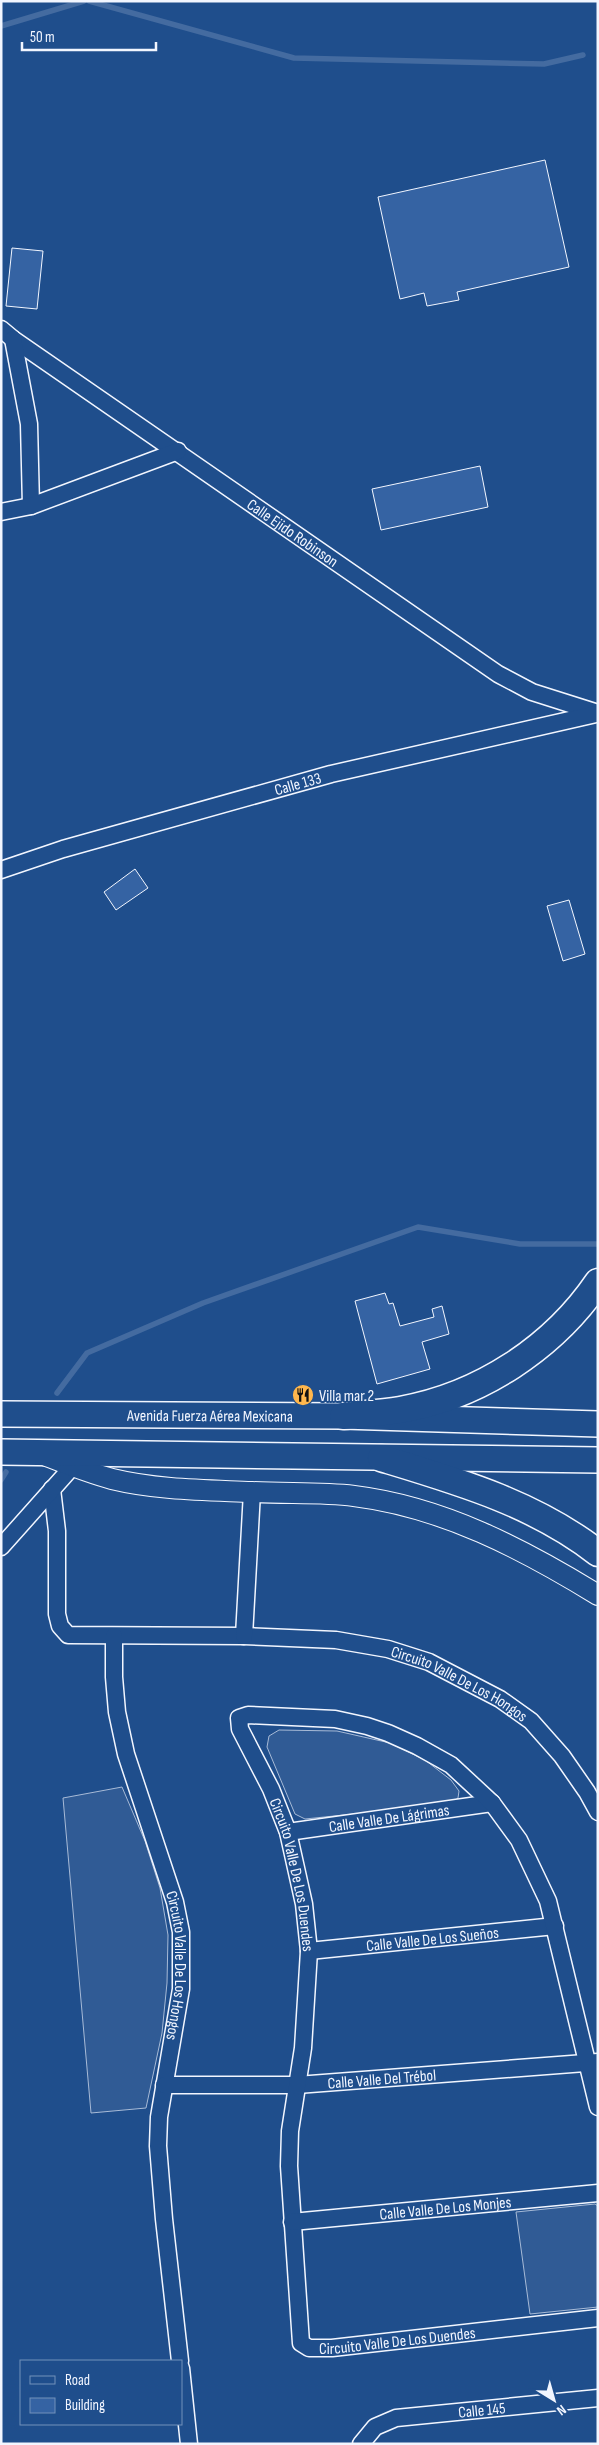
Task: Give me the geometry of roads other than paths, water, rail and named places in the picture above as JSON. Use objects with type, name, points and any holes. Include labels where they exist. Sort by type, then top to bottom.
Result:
[{"type":"highway","points":[[343,1416],[401,1410],[455,1395],[483,1381],[538,1347],[570,1317],[598,1282]]},
{"type":"highway","points":[[381,1458],[475,1486],[552,1523],[598,1553]]},
{"type":"main road","name":"Avenida Fuerza Aérea Mexicana","points":[[1,1414],[343,1416],[598,1424]]},
{"type":"main road","points":[[1,1452],[598,1460]]},
{"type":"street","name":"Calle Ejido Robinson","points":[[7,334],[498,674],[532,692],[598,713]]},
{"type":"street","points":[[7,334],[29,424],[31,506]]},
{"type":"street","points":[[1,512],[31,506],[178,451]]},
{"type":"street","name":"Calle 133","points":[[1,870],[28,859],[88,841],[331,774],[598,713]]},
{"type":"street","points":[[36,1452],[113,1479],[162,1487],[353,1496],[386,1501],[431,1513],[517,1548],[598,1595]]},
{"type":"street","points":[[1,1548],[73,1466]]},
{"type":"street","name":"Circuito Valle De Los Hongos","points":[[52,1488],[58,1531],[58,1620],[63,1631],[74,1637],[244,1636],[336,1640],[388,1649],[429,1662],[465,1679],[500,1699],[531,1721],[562,1756],[587,1792],[598,1812]]},
{"type":"street","points":[[244,1636],[252,1492]]},
{"type":"street","name":"Circuito Valle De Los Hongos","points":[[114,1636],[114,1677],[117,1712],[126,1754],[169,1885],[181,1932],[181,1989],[159,2117],[159,2162],[180,2360]]},
{"type":"street","name":"Circuito Valle De Los Duendes","points":[[598,2107],[593,2062],[548,1901],[519,1840],[492,1804],[451,1765],[417,1746],[388,1733],[335,1719],[306,1716],[242,1716],[240,1718],[240,1728],[271,1789],[288,1832],[304,1904],[309,1951],[302,2048],[290,2130],[289,2157],[300,2339],[303,2346],[309,2348],[332,2348],[598,2318]]},
{"type":"street","name":"Calle Valle De Lágrimas","points":[[288,1832],[492,1804]]},
{"type":"street","name":"Calle Valle De Los Sueños","points":[[309,1951],[555,1926]]},
{"type":"street","name":"Calle Valle Del Trébol","points":[[164,2085],[297,2085],[593,2062]]},
{"type":"street","name":"Calle Valle De Los Monjes","points":[[292,2222],[598,2193]]},
{"type":"street","points":[[182,2378],[189,2444]]},
{"type":"street","name":"Calle 145","points":[[361,2444],[374,2428],[396,2418],[598,2398]]},
{"type":"waterway","points":[[1,26],[84,1]]},
{"type":"waterway","points":[[89,1],[294,58],[544,64],[583,55]]},
{"type":"waterway","points":[[57,1393],[87,1353],[203,1303],[418,1227],[520,1244],[598,1244]]},
{"type":"waterway","points":[[1,1480],[6,1472]]},
{"type":"place","name":"Villa mar 2","points":[[303,1395]]}]
